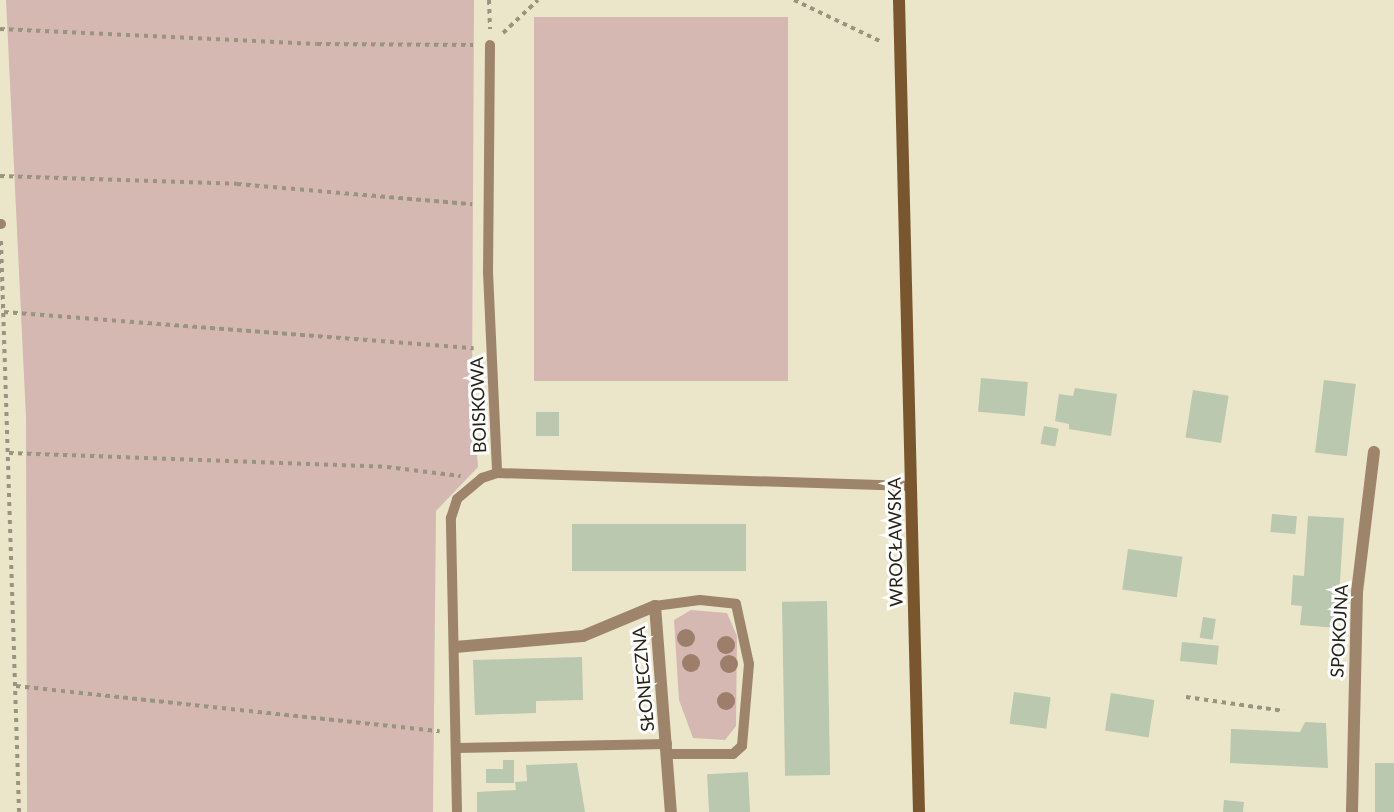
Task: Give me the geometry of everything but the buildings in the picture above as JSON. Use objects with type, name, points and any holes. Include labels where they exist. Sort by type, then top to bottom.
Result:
[{"type":"main road","name":"WROCŁAWSKA","points":[[899,0],[919,812]]},
{"type":"street","name":"SPOKOJNA","points":[[1352,812],[1358,592],[1374,452]]},
{"type":"street","name":"SŁONECZNA","points":[[455,647],[583,636],[655,606],[671,812]]},
{"type":"lane","name":"BOISKOWA","points":[[457,812],[452,518],[457,499],[475,484],[497,473],[488,205],[490,45]]},
{"type":"lane","points":[[497,473],[911,486]]},
{"type":"lane","points":[[456,748],[667,749],[733,754],[742,746],[749,664],[736,604],[700,600],[655,606]]},
{"type":"path","points":[[489,0],[490,45]]},
{"type":"path","points":[[0,30],[317,44],[490,45],[538,0]]},
{"type":"path","points":[[794,0],[877,42],[900,41]]},
{"type":"path","points":[[0,176],[237,184],[488,205]]},
{"type":"path","points":[[0,224],[19,812]]},
{"type":"path","points":[[3,312],[493,349]]},
{"type":"path","points":[[9,453],[387,468],[454,473],[475,484]]},
{"type":"path","points":[[16,686],[455,733]]},
{"type":"path","points":[[1186,697],[1284,711]]},
{"type":"shaded area","points":[[6,0],[474,0],[472,394],[478,467],[436,511],[433,812],[27,812],[26,418]]},
{"type":"shaded area","points":[[534,17],[788,17],[788,381],[534,381]]},
{"type":"shaded area","points":[[691,610],[727,613],[737,636],[736,726],[725,740],[693,738],[679,700],[674,620]]}]
